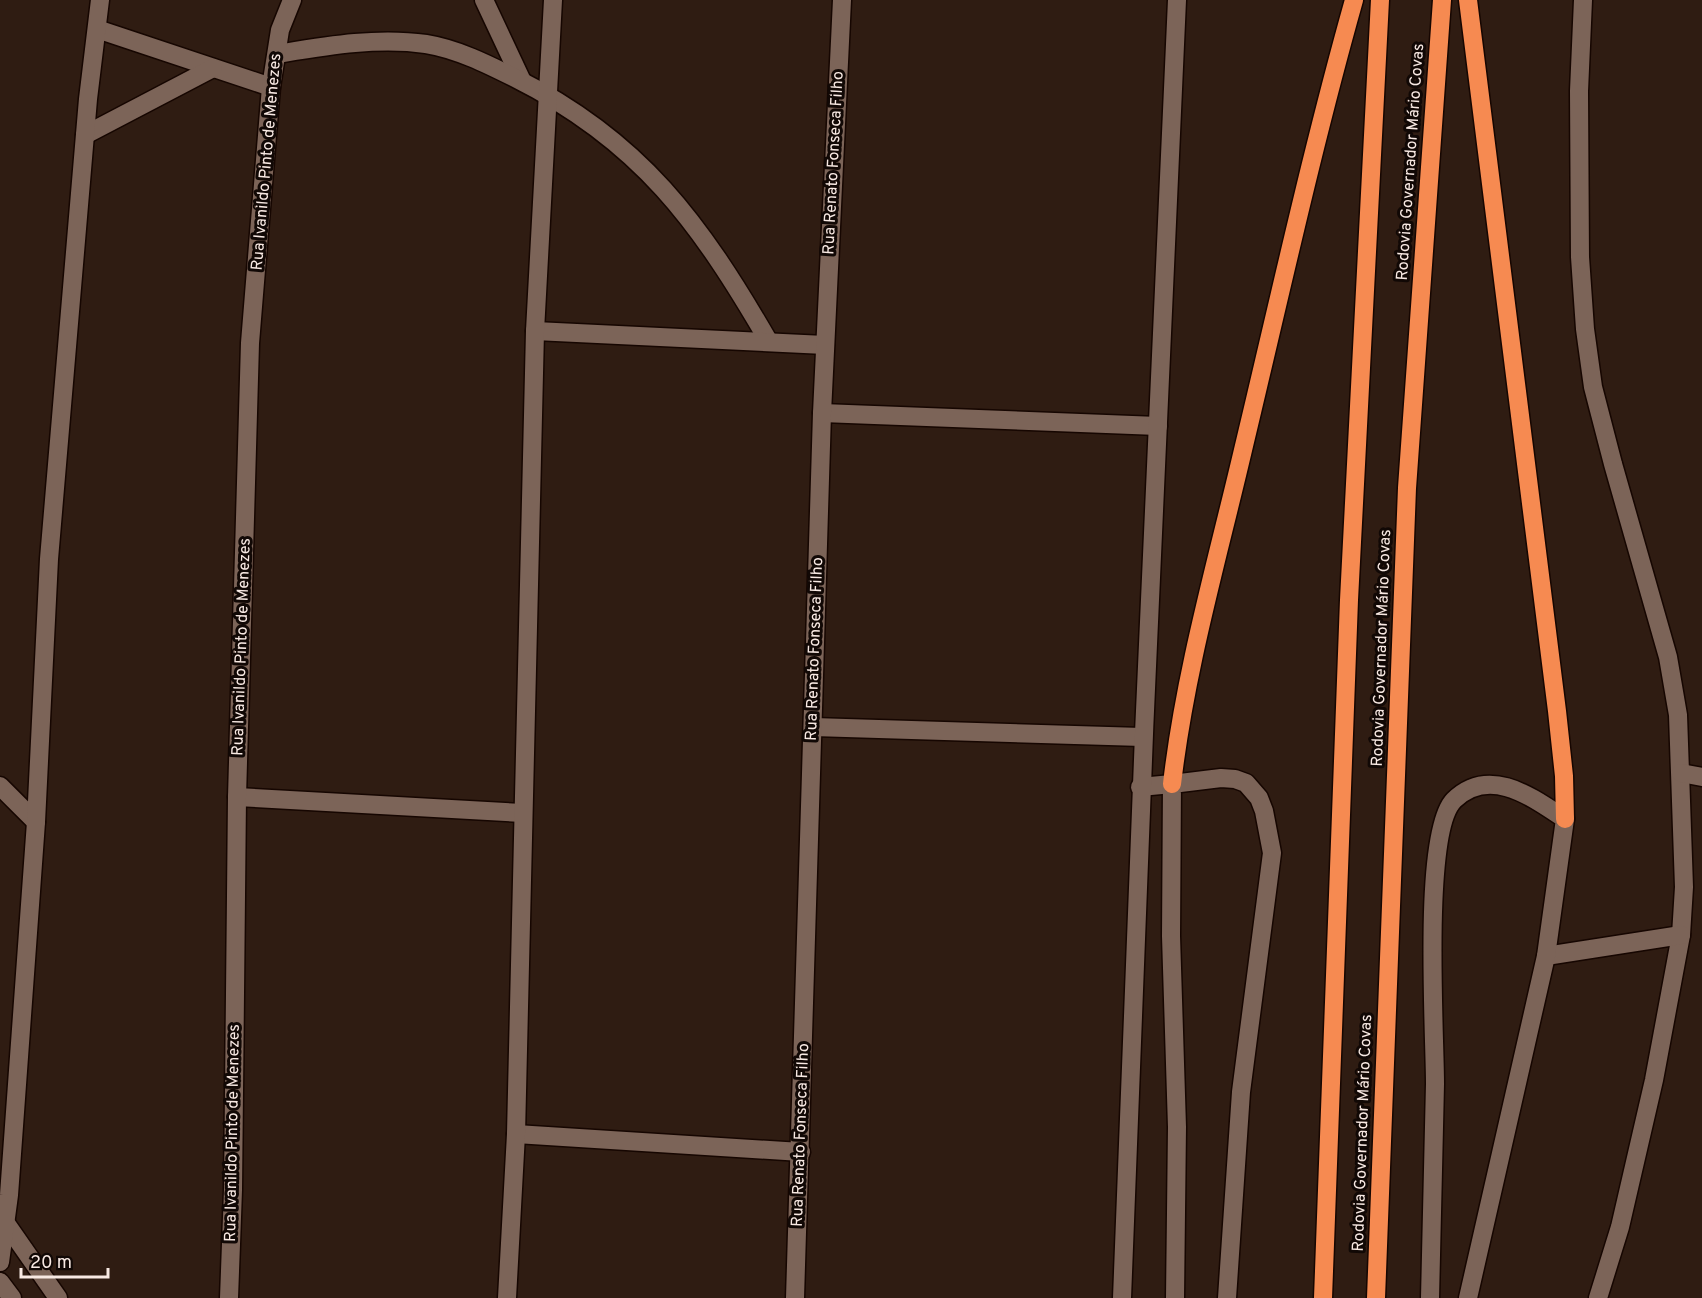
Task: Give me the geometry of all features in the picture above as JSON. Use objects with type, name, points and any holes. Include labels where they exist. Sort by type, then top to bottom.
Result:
[{"type":"highway","points":[[1172,784],[1182,712],[1209,595],[1307,181],[1354,0]]},
{"type":"highway","name":"Rodovia Governador Mário Covas","points":[[1323,1298],[1349,600],[1380,0]]},
{"type":"highway","name":"Rodovia Governador Mário Covas","points":[[1376,1298],[1407,488],[1442,0]]},
{"type":"highway","points":[[1468,0],[1557,711],[1564,776],[1565,819]]},
{"type":"street","points":[[0,1262],[36,822],[49,559],[85,135],[100,0]]},
{"type":"street","name":"Rua Ivanildo Pinto de Menezes","points":[[229,1298],[233,1190],[237,797],[250,344],[271,87],[280,30],[292,0]]},
{"type":"street","points":[[484,0],[522,81]]},
{"type":"street","points":[[507,1298],[516,1134],[535,331],[553,0]]},
{"type":"street","name":"Rua Renato Fonseca Filho","points":[[795,1298],[822,413],[842,0]]},
{"type":"street","points":[[1122,1298],[1142,737],[1177,0]]},
{"type":"street","points":[[1583,0],[1579,91],[1580,245],[1585,329],[1593,387],[1668,657],[1678,715],[1682,773],[1684,887],[1681,935],[1651,1091],[1620,1227],[1598,1298]]},
{"type":"street","points":[[97,29],[271,87]]},
{"type":"street","points":[[276,54],[343,44],[388,41],[427,44],[489,65],[547,94],[574,111],[632,156],[676,200],[731,277],[769,342]]},
{"type":"street","points":[[85,135],[213,68]]},
{"type":"street","points":[[535,331],[825,345]]},
{"type":"street","points":[[822,413],[1158,426]]},
{"type":"street","points":[[813,727],[1142,737]]},
{"type":"street","points":[[1682,773],[1702,777]]},
{"type":"street","points":[[1140,787],[1221,778],[1246,783],[1259,798],[1264,811],[1272,853],[1241,1092],[1227,1298]]},
{"type":"street","points":[[1172,784],[1171,936],[1177,1126],[1175,1298]]},
{"type":"street","points":[[1430,1298],[1435,1085],[1434,897],[1438,853],[1448,809],[1463,792],[1484,785],[1498,785],[1524,793],[1565,819],[1546,956],[1468,1298]]},
{"type":"street","points":[[0,786],[36,822]]},
{"type":"street","points":[[237,797],[522,813]]},
{"type":"street","points":[[1546,956],[1681,935]]},
{"type":"street","points":[[516,1134],[801,1152]]},
{"type":"street","points":[[5,1222],[58,1298]]},
{"type":"street","points":[[0,1282],[12,1298]]}]
